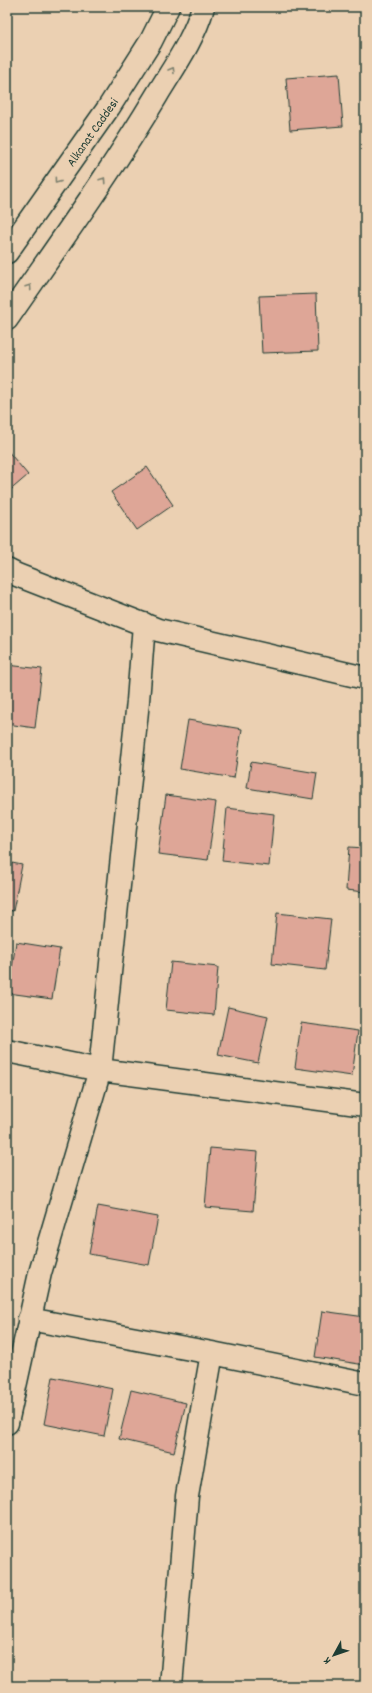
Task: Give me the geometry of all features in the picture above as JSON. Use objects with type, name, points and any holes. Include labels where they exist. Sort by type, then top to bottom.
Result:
[{"type":"street","name":"Alkanat Caddesi","points":[[7,252],[109,108],[151,41],[168,7]]},
{"type":"street","points":[[7,319],[129,142],[184,50],[203,7]]},
{"type":"street","points":[[7,570],[158,630],[365,678]]},
{"type":"street","points":[[7,1423],[40,1273],[100,1070],[138,701],[144,624]]},
{"type":"street","points":[[7,1052],[100,1070],[365,1105]]},
{"type":"street","points":[[30,1319],[212,1353],[365,1384]]},
{"type":"street","points":[[171,1686],[187,1496],[212,1353]]},
{"type":"building","points":[[339,74],[343,126],[290,130],[286,78]]},
{"type":"building","points":[[316,294],[318,351],[262,353],[259,296]]},
{"type":"building","points":[[7,450],[28,475],[7,493]]},
{"type":"building","points":[[147,467],[173,505],[137,530],[111,492]]},
{"type":"building","points":[[7,665],[42,669],[35,728],[7,724]]},
{"type":"building","points":[[188,720],[242,729],[234,778],[180,769]]},
{"type":"building","points":[[251,762],[317,773],[313,799],[247,788]]},
{"type":"building","points":[[166,795],[216,802],[208,860],[158,854]]},
{"type":"building","points":[[227,808],[274,814],[269,866],[222,861]]},
{"type":"building","points":[[349,847],[365,848],[365,892],[346,890]]},
{"type":"building","points":[[7,862],[22,865],[13,911],[7,910]]},
{"type":"building","points":[[277,913],[331,919],[325,970],[272,964]]},
{"type":"building","points":[[16,942],[60,949],[52,999],[8,993]]},
{"type":"building","points":[[171,962],[218,967],[214,1015],[166,1010]]},
{"type":"building","points":[[228,1007],[268,1016],[258,1063],[218,1055]]},
{"type":"building","points":[[301,1023],[358,1031],[352,1076],[295,1068]]},
{"type":"building","points":[[210,1148],[258,1152],[253,1211],[205,1207]]},
{"type":"building","points":[[98,1206],[158,1217],[149,1265],[89,1254]]},
{"type":"building","points":[[322,1311],[365,1317],[365,1365],[315,1357]]},
{"type":"building","points":[[53,1377],[113,1389],[104,1436],[44,1424]]},
{"type":"building","points":[[131,1390],[186,1403],[174,1452],[119,1439]]}]
